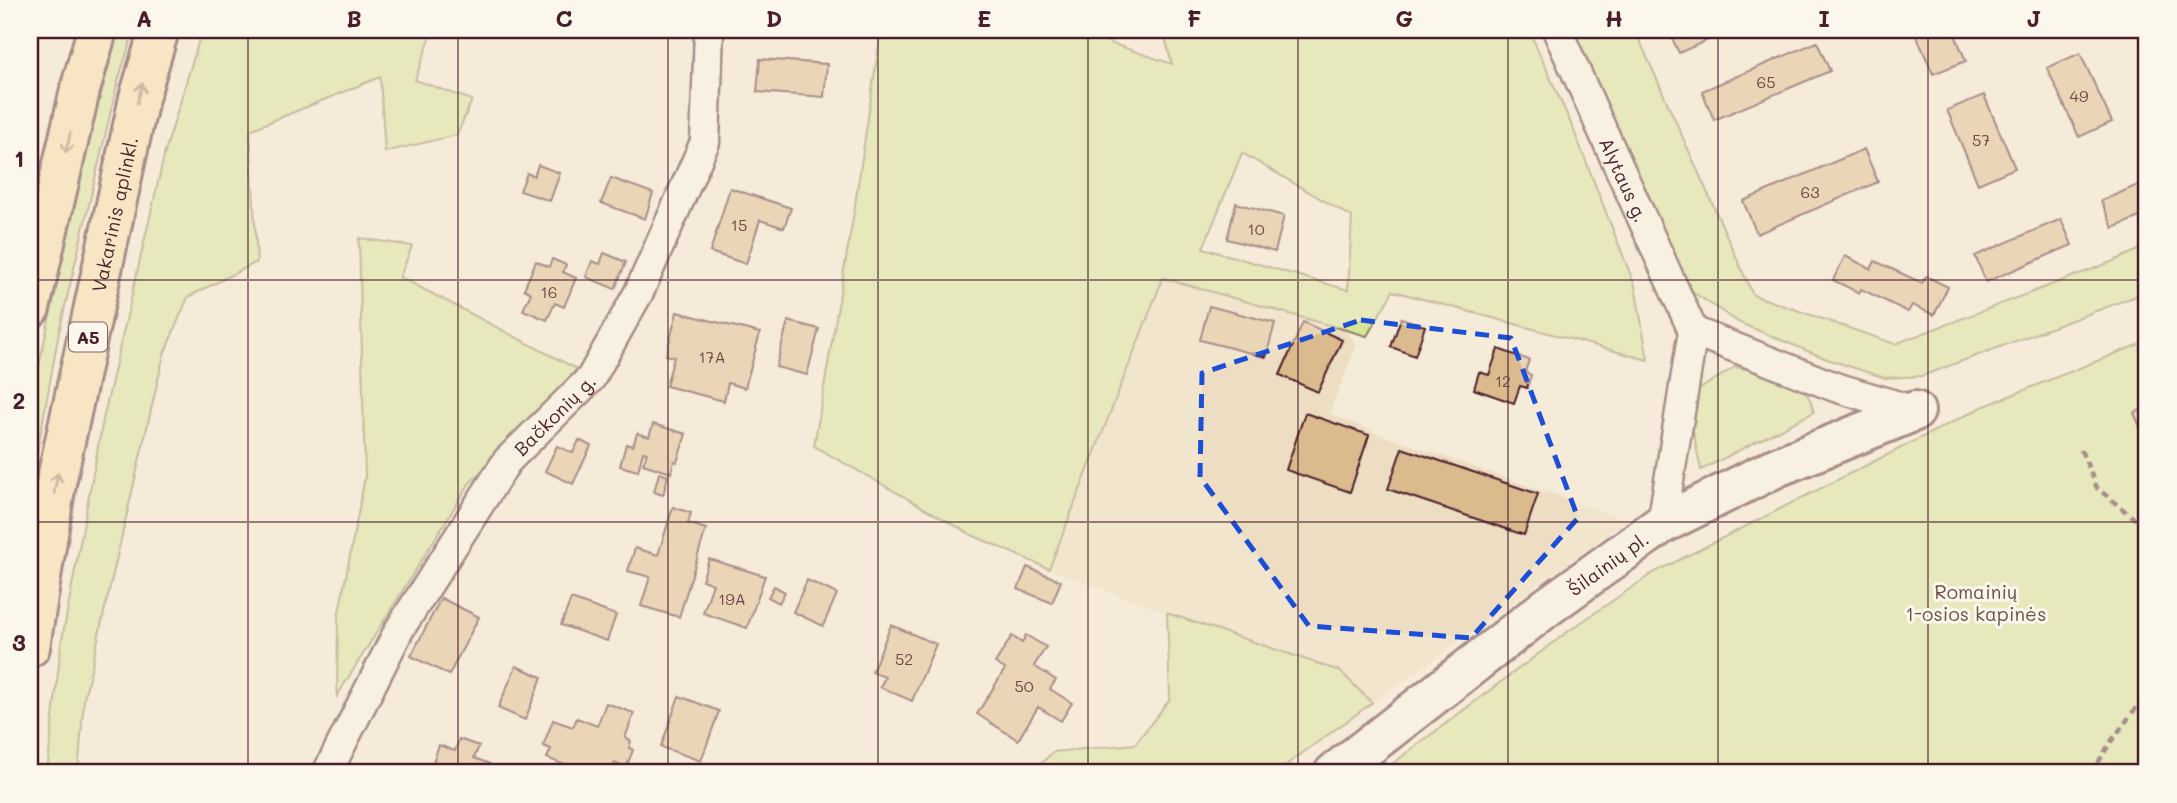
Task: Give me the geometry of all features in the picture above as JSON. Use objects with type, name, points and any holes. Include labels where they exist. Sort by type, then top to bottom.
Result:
[{"type":"highway","points":[[30,309],[80,90],[97,30]]},
{"type":"highway","name":"Vakarinis aplinkl.","points":[[30,647],[56,482],[139,98],[159,30]]},
{"type":"street","name":"Bačkonių g.","points":[[327,773],[399,630],[508,461],[591,378],[639,292],[705,142],[709,30]]},
{"type":"street","name":"Alytaus g.","points":[[1557,30],[1693,331]]},
{"type":"street","points":[[1662,524],[1693,331],[1835,387],[1915,411]]},
{"type":"street","name":"Šilainių pl.","points":[[1334,773],[1547,607],[1662,524],[1777,467],[1915,411]]},
{"type":"path","points":[[2081,450],[2097,488],[2147,530]]},
{"type":"path","points":[[2092,773],[2110,743],[2147,693]]},
{"type":"highlighted area","points":[[1361,320],[1511,338],[1578,518],[1471,638],[1309,626],[1200,477],[1202,373]]},
{"type":"shaded area","points":[[1163,278],[1343,329],[1357,344],[1329,413],[1381,435],[1628,520],[1372,703],[1340,671],[1167,613],[1049,569]]},
{"type":"green space","points":[[119,30],[134,30],[118,81],[59,332],[30,492],[30,420],[37,375],[92,122]]},
{"type":"green space","points":[[202,30],[433,30],[415,80],[472,100],[457,135],[385,152],[380,77],[250,130],[257,262],[188,297],[164,354],[84,699],[78,773],[47,773],[61,645],[104,415],[165,152]]},
{"type":"green space","points":[[881,30],[1073,30],[1172,64],[1163,30],[1529,30],[1572,126],[1635,286],[1648,360],[1393,291],[1367,336],[1163,278],[1049,569],[972,535],[814,446],[854,212]],"holes":[[[1242,153],[1352,217],[1348,290],[1203,248]]]},
{"type":"green space","points":[[1577,30],[1635,30],[1753,295],[1895,344],[2147,246],[2147,292],[1922,376],[1885,378],[1827,359],[1740,323],[1694,293],[1674,266],[1576,43]]},
{"type":"green space","points":[[359,238],[412,246],[400,277],[577,369],[469,484],[337,696],[338,618],[365,477]]},
{"type":"green space","name":"Romainių 1-osios kapinės","points":[[2147,341],[2147,773],[1380,773],[1570,630],[1653,573],[1982,407]]},
{"type":"green space","points":[[1735,367],[1775,375],[1794,383],[1808,396],[1814,412],[1701,470],[1687,403],[1698,390]]},
{"type":"green space","points":[[1167,613],[1340,671],[1372,703],[1275,773],[1031,773],[1053,752],[1135,744],[1170,699]]},
{"type":"building","points":[[1668,30],[1730,30],[1679,53]]},
{"type":"building","points":[[1914,30],[1953,30],[1966,61],[1933,74]]},
{"type":"building","points":[[1817,42],[1830,71],[1714,120],[1702,91]]},
{"type":"building","points":[[2080,53],[2112,122],[2079,137],[2047,68]]},
{"type":"building","points":[[760,59],[827,64],[824,97],[757,92]]},
{"type":"building","points":[[1984,95],[2015,168],[1978,184],[1947,110]]},
{"type":"building","points":[[1864,149],[1878,182],[1757,234],[1743,201]]},
{"type":"building","points":[[538,165],[560,173],[550,201],[520,191],[527,173],[534,176]]},
{"type":"building","points":[[611,178],[653,193],[645,219],[601,203]]},
{"type":"building","points":[[2147,181],[2147,214],[2113,228],[2101,201]]},
{"type":"building","points":[[730,188],[791,208],[784,228],[760,220],[746,264],[710,252]]},
{"type":"building","points":[[1236,203],[1284,216],[1275,252],[1227,239]]},
{"type":"building","points":[[2061,219],[2072,245],[1986,282],[1975,256]]},
{"type":"building","points":[[604,253],[626,262],[615,289],[586,277],[592,261],[600,264]]},
{"type":"building","points":[[1845,256],[1871,269],[1875,261],[1922,283],[1926,276],[1948,287],[1934,315],[1912,305],[1908,312],[1861,289],[1859,293],[1833,280]]},
{"type":"building","points":[[552,259],[566,265],[563,272],[576,278],[564,307],[555,303],[547,320],[523,310],[531,293],[524,289],[536,261],[549,267]]},
{"type":"building","points":[[1209,306],[1275,323],[1266,357],[1200,340]]},
{"type":"building","points":[[677,312],[760,333],[745,388],[728,383],[724,401],[666,386],[674,357],[666,355]]},
{"type":"building","points":[[1401,318],[1425,326],[1415,356],[1391,347]]},
{"type":"building","points":[[788,321],[819,329],[807,375],[776,367]]},
{"type":"building","points":[[1303,322],[1342,340],[1318,392],[1280,375]]},
{"type":"building","points":[[1498,349],[1529,360],[1525,372],[1531,375],[1527,388],[1520,386],[1514,403],[1474,389],[1479,372],[1489,375]]},
{"type":"building","points":[[2147,407],[2147,443],[2134,413]]},
{"type":"building","points":[[1305,413],[1369,435],[1350,492],[1286,470]]},
{"type":"building","points":[[653,424],[686,434],[671,473],[643,464],[647,453],[643,452],[638,471],[620,466],[626,444],[633,446],[637,433],[649,437]]},
{"type":"building","points":[[579,440],[591,446],[573,484],[545,471],[557,446],[573,453]]},
{"type":"building","points":[[1402,448],[1538,494],[1524,535],[1388,489]]},
{"type":"building","points":[[659,473],[668,476],[663,495],[654,492]]},
{"type":"building","points":[[673,507],[691,513],[688,523],[706,529],[679,617],[641,606],[650,577],[628,571],[635,548],[658,555]]},
{"type":"building","points":[[709,559],[765,576],[747,628],[703,613],[713,584],[702,580]]},
{"type":"building","points":[[1027,567],[1061,581],[1052,603],[1018,589]]},
{"type":"building","points":[[807,580],[837,594],[823,626],[793,612]]},
{"type":"building","points":[[774,586],[785,592],[779,603],[768,597]]},
{"type":"building","points":[[441,598],[479,617],[449,675],[411,656]]},
{"type":"building","points":[[571,599],[616,615],[607,641],[561,625]]},
{"type":"building","points":[[891,625],[936,644],[912,701],[880,687],[885,677],[872,672]]},
{"type":"building","points":[[1026,635],[1046,647],[1034,666],[1056,680],[1050,689],[1072,703],[1061,721],[1038,707],[1018,740],[977,714],[1005,669],[995,663],[1012,636],[1022,643]]},
{"type":"building","points":[[516,666],[542,677],[525,720],[498,708]]},
{"type":"building","points":[[679,696],[719,711],[701,761],[661,747]]},
{"type":"building","points":[[606,703],[634,713],[625,738],[631,741],[629,748],[633,750],[626,768],[615,763],[611,773],[579,773],[580,771],[547,758],[551,749],[543,746],[553,720],[573,727],[577,718],[597,726]]},
{"type":"building","points":[[459,739],[479,746],[474,758],[490,764],[486,773],[429,773],[439,745],[455,751]]},
{"type":"building","points":[[909,766],[921,773],[905,773]]}]
